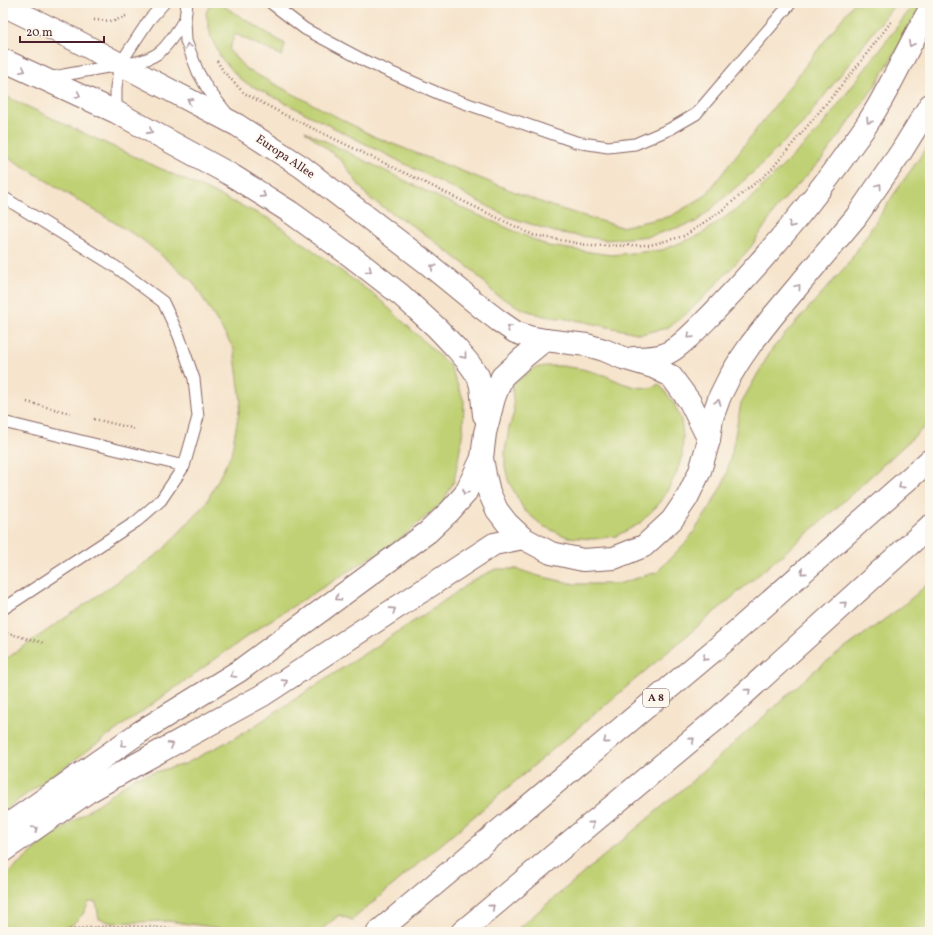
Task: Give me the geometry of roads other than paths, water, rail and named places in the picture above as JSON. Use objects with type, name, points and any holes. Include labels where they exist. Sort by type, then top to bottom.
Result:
[{"type":"main road","name":"Europa Allee","points":[[3,5],[73,39],[237,125],[302,167],[421,258],[498,321],[515,332],[529,337],[587,345],[653,367],[671,376],[690,402],[709,440]]},
{"type":"main road","points":[[624,358],[649,358],[667,354],[679,346],[749,275],[801,214],[868,122],[889,87],[930,9]]},
{"type":"main road","points":[[3,60],[116,112],[233,176],[296,217],[401,295],[437,328],[468,362],[478,376],[484,408],[485,432]]},
{"type":"main road","points":[[546,340],[502,377],[494,398],[485,432],[482,458],[489,492],[497,510],[507,523],[523,538],[551,553],[583,560],[614,558],[644,546],[672,520],[687,498],[700,471],[709,440],[712,418],[720,396],[740,360],[768,322],[856,217],[901,152],[930,105]]},
{"type":"main road","points":[[3,828],[140,732],[239,671],[428,532],[465,494],[482,458]]},
{"type":"main road","name":"A 8","points":[[378,932],[724,642],[930,460]]},
{"type":"main road","points":[[462,932],[719,718],[930,526]]},
{"type":"main road","points":[[3,851],[88,792],[263,695],[494,544],[523,538]]},
{"type":"lane","points":[[116,112],[116,87],[120,64],[149,20],[164,3]]},
{"type":"lane","points":[[187,3],[184,19],[186,42],[198,72],[207,88],[237,125]]},
{"type":"lane","points":[[271,3],[305,29],[365,61],[442,95],[576,142],[608,147],[635,144],[670,129],[696,114],[791,3]]},
{"type":"lane","points":[[42,79],[137,62],[151,57],[162,51],[184,19]]},
{"type":"lane","points":[[3,197],[116,267],[163,302],[179,336],[194,379],[198,417],[184,466],[161,500],[137,521],[3,609]]},
{"type":"lane","points":[[3,422],[184,466]]}]
